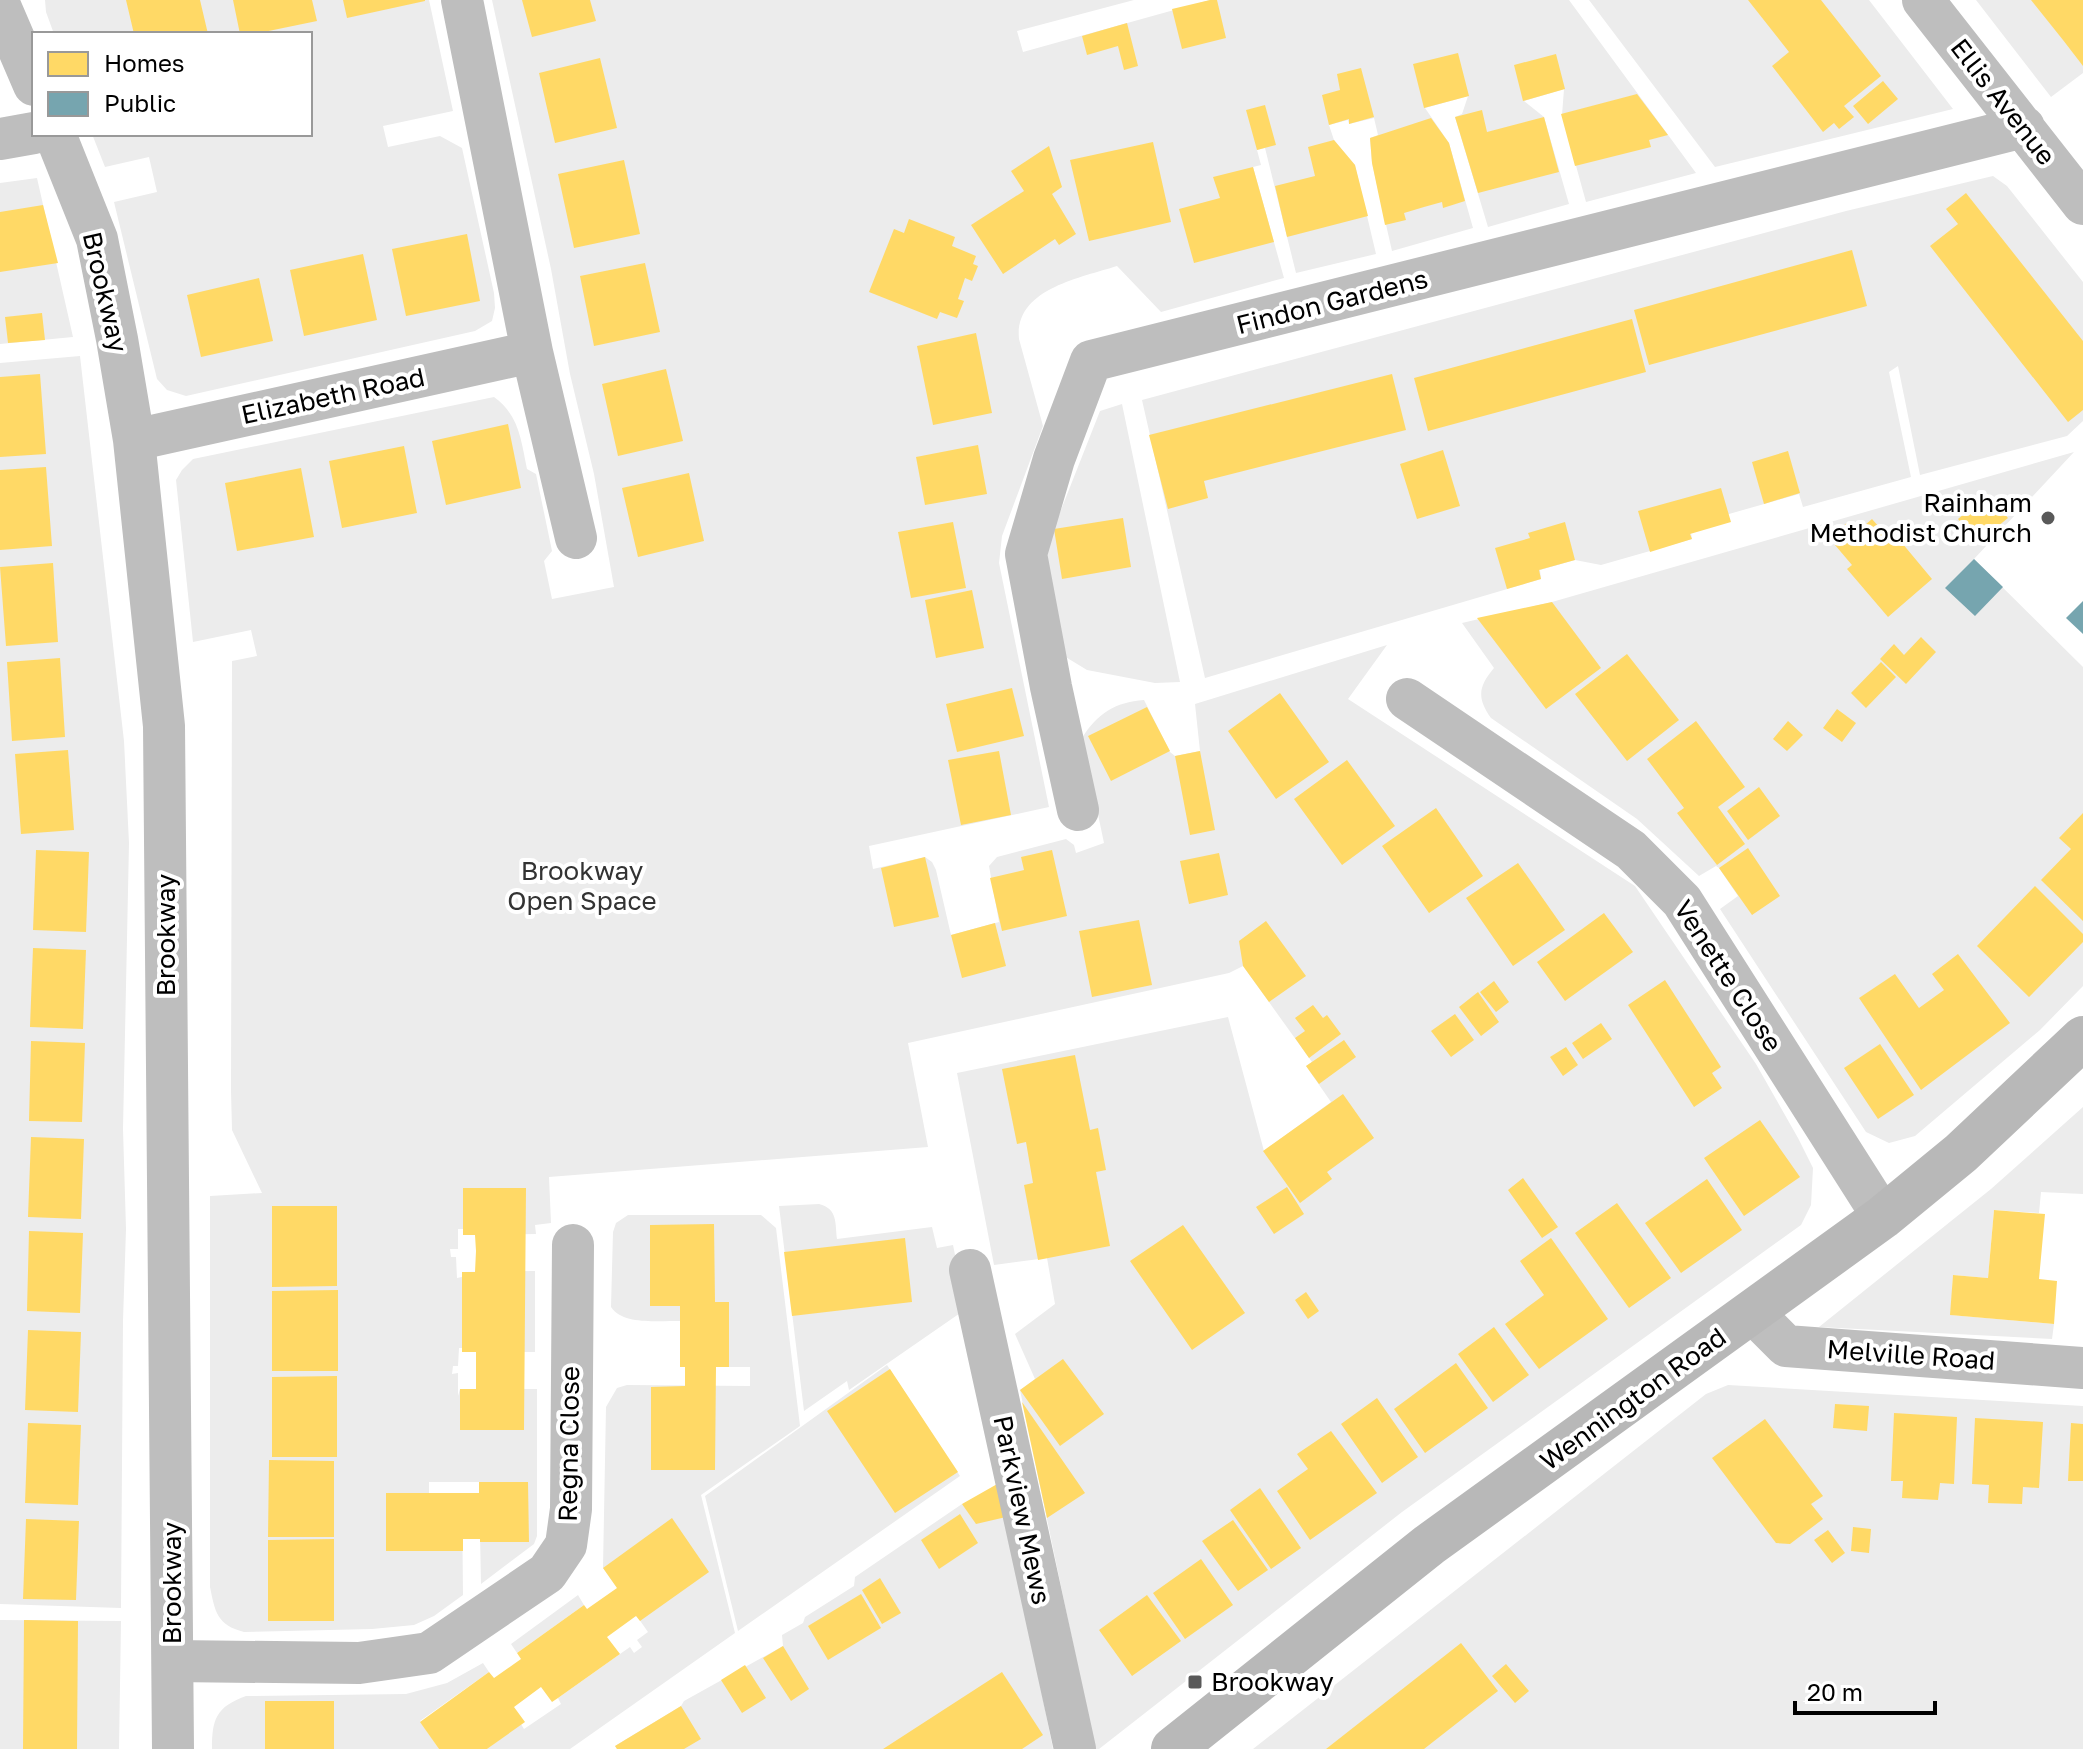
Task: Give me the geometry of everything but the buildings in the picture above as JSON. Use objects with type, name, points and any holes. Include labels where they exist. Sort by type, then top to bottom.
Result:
[{"type":"main road","name":"Wennington Road","points":[[1173,1749],[1429,1545],[1883,1217],[1961,1153],[2083,1038]]},
{"type":"street","points":[[462,0],[532,352],[576,538]]},
{"type":"street","name":"Ellis Avenue","points":[[1923,0],[2083,204]]},
{"type":"street","points":[[0,6],[32,80]]},
{"type":"street","name":"Findon Gardens","points":[[1078,810],[1026,554],[1054,459],[1091,361],[2024,127]]},
{"type":"street","points":[[0,139],[32,133]]},
{"type":"street","name":"Brookway","points":[[56,136],[97,239],[134,440],[164,726],[173,1749]]},
{"type":"street","name":"Elizabeth Road","points":[[134,440],[532,352]]},
{"type":"street","name":"Venette Close","points":[[1407,699],[1631,850],[1682,901],[1883,1217]]},
{"type":"street","name":"Regna Close","points":[[173,1661],[359,1663],[429,1653],[547,1573],[566,1545],[571,1509],[573,1245]]},
{"type":"street","name":"Parkview Mews","points":[[970,1270],[1075,1749]]},
{"type":"street","name":"Melville Road","points":[[1753,1313],[1786,1346],[2083,1368]]},
{"type":"green space","points":[[45,0],[429,0],[453,111],[383,126],[388,147],[440,136],[462,148],[494,293],[492,321],[475,331],[186,396],[167,390],[157,379],[114,202],[157,192],[149,157],[105,167],[93,136],[312,136],[312,32],[53,32]]},
{"type":"green space","name":"Brookway Open Space","points":[[492,0],[1134,0],[1017,31],[1023,52],[1210,0],[1569,0],[1696,173],[1586,202],[1562,115],[1564,89],[1524,101],[1544,117],[1569,204],[1488,227],[1455,117],[1462,114],[1468,96],[1425,108],[1449,143],[1473,228],[1392,251],[1372,163],[1370,138],[1378,135],[1374,118],[1349,124],[1348,120],[1329,125],[1334,140],[1355,165],[1376,254],[1296,273],[1265,148],[1257,150],[1261,165],[1253,167],[1284,278],[1161,312],[1117,266],[1052,288],[1027,308],[1020,322],[1019,339],[1043,426],[1002,536],[999,563],[1049,807],[869,846],[873,869],[925,857],[936,870],[951,935],[999,922],[989,866],[997,857],[1066,839],[1074,845],[1076,853],[1104,843],[1082,738],[1094,722],[1108,711],[1124,703],[1144,700],[1170,752],[1175,756],[1200,751],[1195,704],[1387,645],[1348,699],[1635,886],[1756,1064],[1813,1168],[1811,1205],[1801,1225],[1402,1512],[1099,1749],[1095,1749],[1020,1390],[1035,1379],[1015,1334],[1055,1304],[1047,1258],[994,1265],[957,1073],[1228,1017],[1264,1151],[1331,1102],[1306,1066],[1312,1062],[1243,966],[1229,973],[908,1043],[928,1147],[549,1177],[551,1223],[535,1225],[536,1234],[463,1235],[463,1229],[458,1229],[458,1249],[450,1249],[451,1257],[456,1257],[457,1278],[462,1277],[462,1272],[535,1271],[535,1352],[462,1352],[459,1348],[458,1366],[453,1366],[452,1374],[458,1373],[458,1396],[460,1389],[537,1389],[537,1536],[534,1544],[481,1584],[479,1482],[429,1482],[429,1493],[462,1493],[463,1595],[434,1616],[414,1625],[372,1629],[244,1632],[228,1626],[216,1610],[210,1587],[210,1196],[262,1193],[232,1130],[231,1091],[232,661],[257,656],[251,630],[193,642],[176,480],[193,459],[494,397],[514,420],[527,469],[536,474],[552,551],[544,561],[552,599],[614,587],[594,474],[570,374],[551,269]]},
{"type":"green space","points":[[1589,0],[1869,0],[1953,109],[1715,167]]},
{"type":"green space","points":[[1976,0],[2083,0],[2083,73],[2051,97]]},
{"type":"green space","points":[[1993,176],[2007,186],[2083,282],[2083,421],[2067,436],[1920,475],[1898,366],[1889,372],[1911,477],[1803,507],[1799,494],[1729,514],[1691,533],[1692,539],[1601,565],[1575,560],[1540,570],[1541,579],[1205,678],[1142,400],[1846,211]]},
{"type":"green space","points":[[37,178],[73,337],[0,344],[0,183]]},
{"type":"green space","points":[[80,356],[124,741],[129,843],[123,1129],[126,1229],[121,1608],[0,1604],[0,363]]},
{"type":"green space","points":[[1122,404],[1180,682],[1155,683],[1087,670],[1064,656],[1044,562],[1057,520],[1100,411]]},
{"type":"green space","points":[[2074,452],[1974,559],[2083,667],[2083,986],[2040,1030],[1915,1136],[1889,1143],[1866,1132],[1720,909],[1738,896],[1719,868],[1716,866],[1699,876],[1637,819],[1491,718],[1481,693],[1494,668],[1462,623],[1552,602]]},
{"type":"green space","points":[[2083,1107],[2083,1194],[2041,1192],[2039,1213],[1994,1210],[1988,1278],[1953,1275],[1951,1315],[2054,1324],[2052,1339],[1819,1327],[1991,1189]]},
{"type":"green space","points":[[819,1204],[833,1213],[837,1239],[932,1227],[937,1248],[953,1245],[966,1309],[849,1390],[847,1381],[804,1411],[779,1206]]},
{"type":"green space","points":[[628,1215],[761,1215],[776,1228],[800,1426],[701,1495],[735,1633],[570,1749],[487,1749],[521,1724],[524,1729],[561,1704],[558,1698],[630,1647],[634,1653],[642,1647],[637,1640],[648,1632],[603,1568],[606,1407],[617,1388],[627,1385],[750,1386],[750,1367],[680,1367],[680,1321],[633,1320],[611,1307],[613,1232],[616,1223]]},
{"type":"green space","points":[[887,1365],[960,1476],[738,1631],[705,1496]]},
{"type":"green space","points":[[1728,1385],[2083,1406],[2083,1749],[1253,1749],[1706,1394]]},
{"type":"green space","points":[[962,1504],[1006,1517],[1053,1749],[617,1749],[615,1746],[681,1706],[684,1701],[783,1646],[782,1635],[854,1586],[855,1577]]},
{"type":"green space","points":[[578,1595],[584,1605],[517,1653],[511,1644]]},
{"type":"green space","points":[[0,1620],[121,1621],[119,1749],[0,1749]]},
{"type":"green space","points":[[483,1663],[489,1672],[420,1721],[439,1749],[334,1749],[334,1701],[265,1701],[265,1749],[212,1749],[218,1715],[228,1705],[246,1696],[406,1694],[447,1683]]},
{"type":"place","name":"Rainham Methodist Church","points":[[2048,518]]},
{"type":"place","name":"Brookway","points":[[1195,1682]]}]
